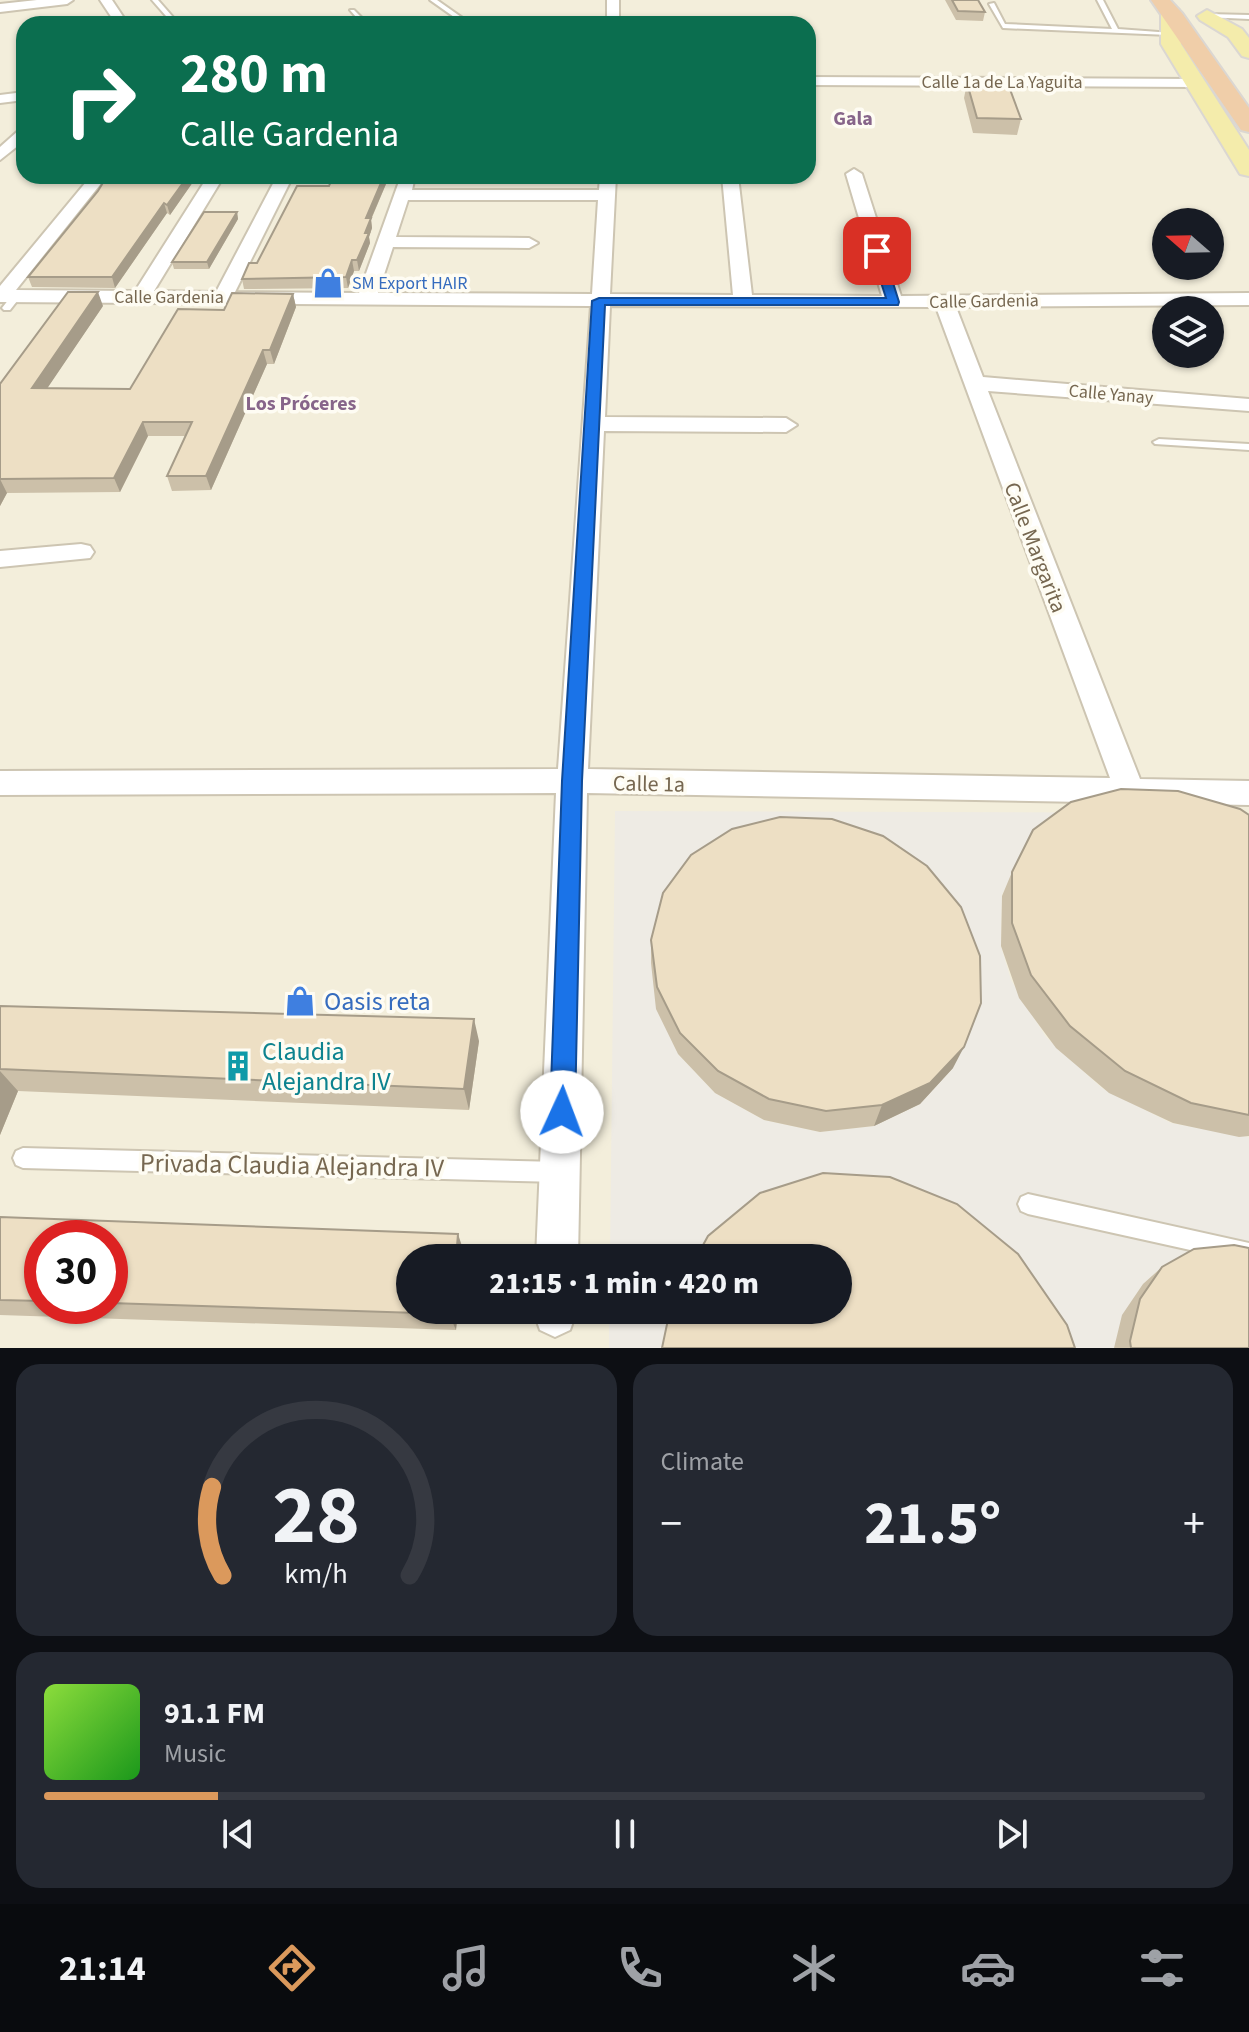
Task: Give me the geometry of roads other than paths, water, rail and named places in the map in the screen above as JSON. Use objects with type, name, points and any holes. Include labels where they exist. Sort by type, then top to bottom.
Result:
[{"type":"highway","points":[[1204,14],[1245,62]]},
{"type":"highway","points":[[1170,18],[1249,125]]},
{"type":"main road","points":[[1170,18],[1171,44],[1249,169]]},
{"type":"street","points":[[0,8],[67,0]]},
{"type":"street","name":"Calle 1a de La Yaguita","points":[[816,81],[1195,83]]},
{"type":"street","points":[[0,155],[16,140]]},
{"type":"street","points":[[854,174],[893,302]]},
{"type":"street","points":[[6,299],[93,184]]},
{"type":"street","points":[[141,297],[211,184]]},
{"type":"street","points":[[223,297],[281,184]]},
{"type":"street","points":[[366,299],[406,184]]},
{"type":"street","points":[[557,1244],[572,781],[608,184]]},
{"type":"street","points":[[731,184],[743,302]]},
{"type":"street","points":[[402,195],[607,195]]},
{"type":"street","points":[[387,242],[529,243]]},
{"type":"street","name":"Calle Gardenia","points":[[6,299],[223,297],[743,302],[1249,299]]},
{"type":"street","name":"Calle Margarita","points":[[944,302],[1130,792]]},
{"type":"street","name":"Calle Yanay","points":[[973,383],[1249,405]]},
{"type":"street","points":[[591,424],[786,425]]},
{"type":"street","points":[[0,559],[81,552]]},
{"type":"street","name":"Calle 1a","points":[[0,783],[572,781],[1249,793]]},
{"type":"lane","points":[[156,1],[167,0]]},
{"type":"lane","points":[[433,0],[456,16]]},
{"type":"lane","points":[[1100,0],[1116,31]]},
{"type":"lane","points":[[992,4],[1003,26],[1116,31],[1170,18]]},
{"type":"lane","points":[[352,11],[357,16]]},
{"type":"lane","points":[[1204,14],[1249,17]]},
{"type":"lane","points":[[1159,442],[1249,447]]},
{"type":"lane","name":"Privada Claudia Alejandra IV","points":[[23,1158],[560,1172]]},
{"type":"lane","points":[[1028,1204],[1249,1253]]},
{"type":"place","name":"SM Export HAIR","points":[[328,283]]},
{"type":"place","name":"Oasis reta","points":[[300,1001]]},
{"type":"place","name":"Claudia Alejandra IV","points":[[238,1066]]},
{"type":"district","name":"Gala","points":[[853,118]]},
{"type":"district","name":"Los Próceres","points":[[301,403]]}]
